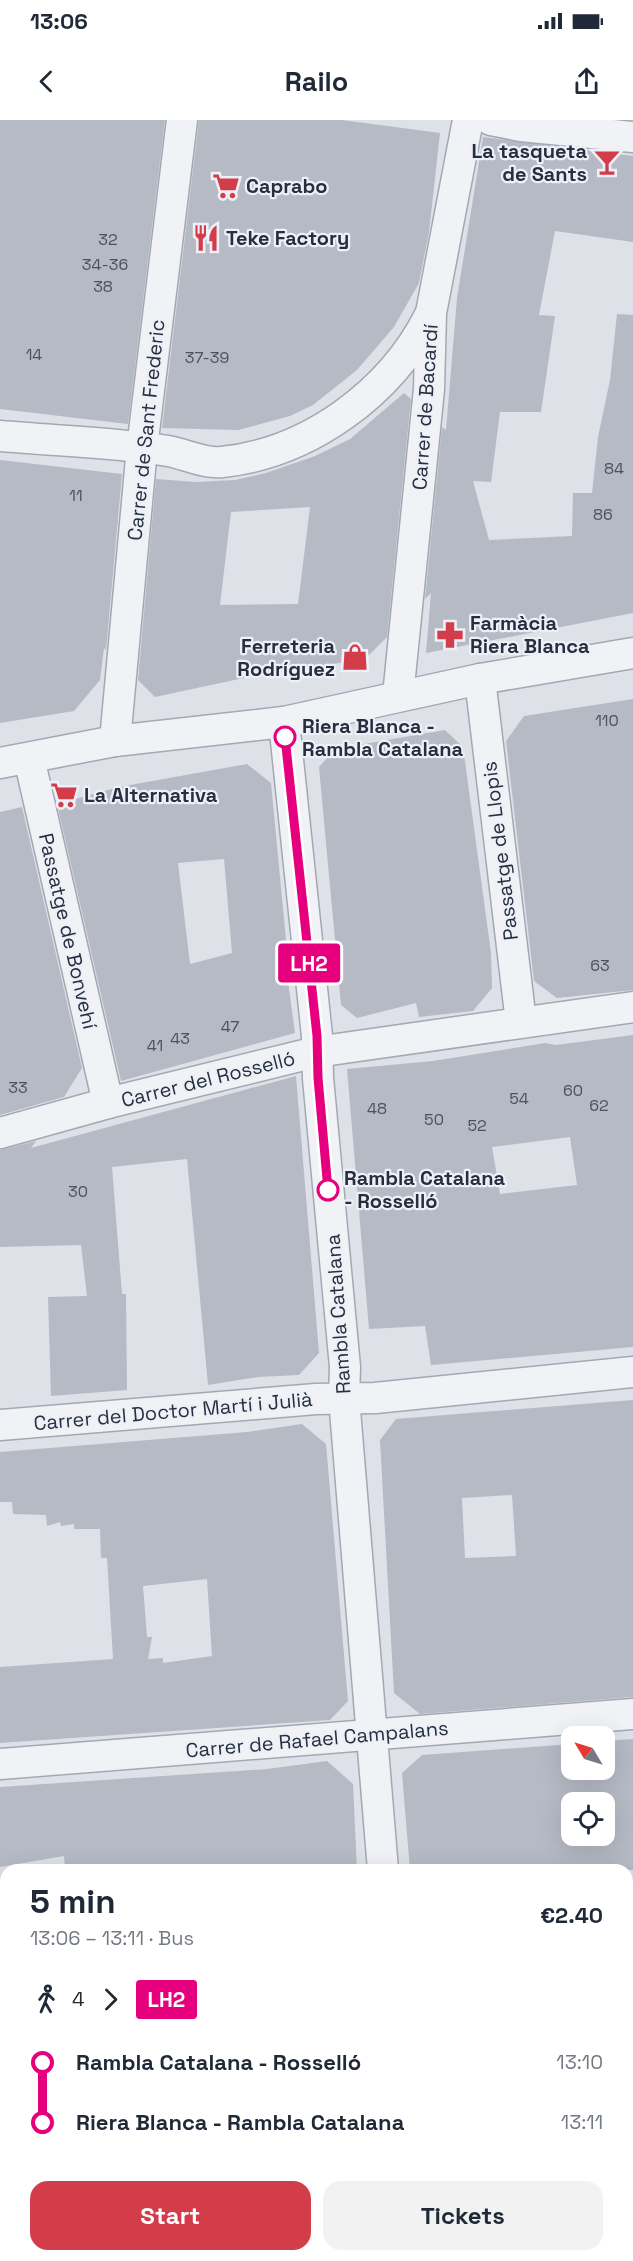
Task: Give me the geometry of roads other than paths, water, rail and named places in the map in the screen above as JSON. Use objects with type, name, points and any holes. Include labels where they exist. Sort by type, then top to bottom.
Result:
[{"type":"street","name":"Carrer de Sant Frederic","points":[[115,741],[142,448],[182,120]]},
{"type":"street","name":"Carrer de Bacardí","points":[[398,696],[429,389],[431,313],[468,120]]},
{"type":"street","points":[[491,120],[521,126],[633,137]]},
{"type":"street","points":[[0,436],[142,448],[219,462],[265,453],[297,441],[340,418],[369,394],[417,341],[431,313]]},
{"type":"street","points":[[0,763],[115,741],[284,722],[480,679],[633,653]]},
{"type":"street","name":"Passatge de Llopis","points":[[480,679],[521,1022]]},
{"type":"street","name":"Rambla Catalana","points":[[284,722],[317,1036],[316,1052],[345,1367],[344,1398],[382,1864]]},
{"type":"street","name":"Passatge de Bonvehí","points":[[29,758],[108,1103]]},
{"type":"street","name":"Carrer del Rosselló","points":[[0,1133],[108,1103],[316,1052],[633,1007]]},
{"type":"street","name":"Carrer del Doctor Martí i Julià","points":[[0,1425],[344,1398],[375,1398],[633,1372]]},
{"type":"street","name":"Carrer de Rafael Campalans","points":[[0,1764],[633,1714]]},
{"type":"place","name":"La tasqueta de Sants","points":[[607,162]]},
{"type":"place","name":"Caprabo","points":[[226,186]]},
{"type":"place","name":"Teke Factory","points":[[206,238]]},
{"type":"place","name":"Farmàcia Riera Blanca","points":[[450,635]]},
{"type":"place","name":"Ferreteria Rodríguez","points":[[355,657]]},
{"type":"place","name":"Riera Blanca - Rambla Catalana","points":[[285,737]]},
{"type":"place","name":"La Alternativa","points":[[64,795]]},
{"type":"place","name":"Rambla Catalana - Rosselló","points":[[328,1190]]}]
